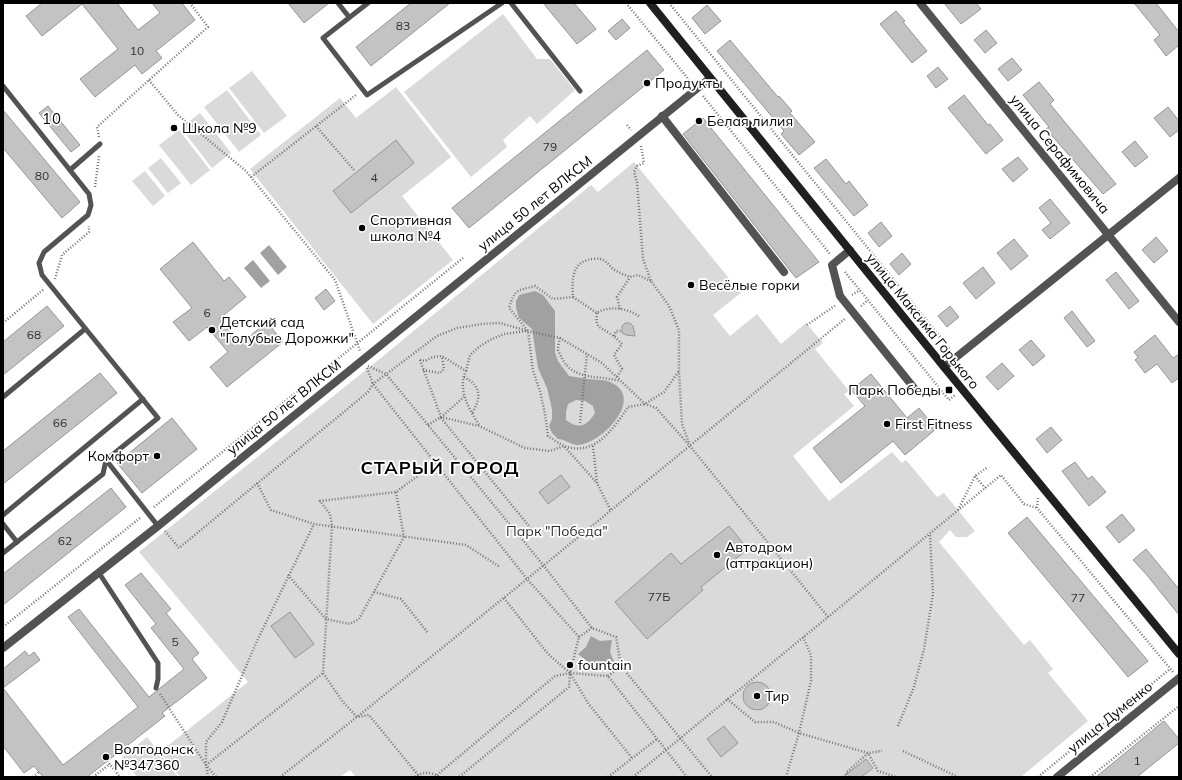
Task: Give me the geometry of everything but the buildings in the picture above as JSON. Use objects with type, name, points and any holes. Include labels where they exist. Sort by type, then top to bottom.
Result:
[{"type":"street","name":"улица Максима Горького","points":[[650,3],[944,367],[1179,654]]},
{"type":"street","name":"улица Серафимовича","points":[[920,3],[1179,322]]},
{"type":"street","name":"улица 50 лет ВЛКСМ","points":[[3,648],[158,526],[710,78]]},
{"type":"street","points":[[662,116],[784,272]]},
{"type":"street","points":[[944,367],[1179,178]]},
{"type":"street","points":[[850,250],[832,265],[840,296],[914,388]]},
{"type":"street","name":"улица Думенко","points":[[1057,777],[1177,676]]},
{"type":"lane","points":[[338,3],[349,17]]},
{"type":"lane","points":[[368,3],[323,38],[367,95],[502,3]]},
{"type":"lane","points":[[511,3],[580,91]]},
{"type":"lane","points":[[3,86],[89,194],[91,205],[88,215],[44,252],[39,263],[42,275],[158,418],[106,460],[103,474],[3,553]]},
{"type":"lane","points":[[70,170],[100,144]]},
{"type":"lane","points":[[3,397],[85,328]]},
{"type":"lane","points":[[3,515],[143,399]]},
{"type":"lane","points":[[106,460],[158,526]]},
{"type":"lane","points":[[3,524],[17,542]]},
{"type":"lane","points":[[99,573],[158,663],[158,679],[156,688]]},
{"type":"path","points":[[100,144],[97,127],[208,27],[190,3]]},
{"type":"path","points":[[626,3],[949,400],[955,395]]},
{"type":"path","points":[[669,3],[949,348]]},
{"type":"path","points":[[149,80],[178,115],[246,171],[335,280],[363,360]]},
{"type":"path","points":[[251,177],[363,89]]},
{"type":"path","points":[[627,125],[640,143],[644,163],[637,166],[634,172],[637,182],[642,259],[652,281],[668,306],[679,330],[678,371],[682,424],[690,446]]},
{"type":"path","points":[[316,126],[354,170]]},
{"type":"path","points":[[3,627],[463,258]]},
{"type":"path","points":[[573,297],[573,277],[576,268],[580,262],[589,259],[600,258],[614,269],[630,277],[638,275],[652,281]]},
{"type":"path","points":[[620,309],[617,297],[630,277]]},
{"type":"path","points":[[597,314],[573,297],[553,299],[535,286],[518,290],[513,294],[509,308],[528,331],[533,371],[544,406],[548,436],[564,446],[597,483],[611,511]]},
{"type":"path","points":[[807,324],[860,290]]},
{"type":"path","points":[[280,777],[357,717],[544,566],[868,300]]},
{"type":"path","points":[[617,377],[622,369],[614,354],[622,344],[614,336],[599,328],[596,322],[597,314],[604,309],[620,309],[634,312],[640,317]]},
{"type":"path","points":[[158,526],[164,530],[180,548],[368,392],[373,384],[437,336],[457,328],[500,323],[560,338],[602,363],[645,404],[656,408],[690,446],[828,617]]},
{"type":"path","points":[[479,426],[464,397],[463,376],[470,355],[480,346],[504,334],[528,331]]},
{"type":"path","points":[[614,336],[616,331],[621,331]]},
{"type":"path","points":[[560,338],[558,351],[564,363],[572,372],[585,376],[610,378],[622,382]]},
{"type":"path","points":[[580,423],[587,354]]},
{"type":"path","points":[[466,370],[442,356],[433,357],[425,361],[420,360],[441,418],[537,536]]},
{"type":"path","points":[[423,370],[440,373],[444,370],[442,356]]},
{"type":"path","points":[[579,637],[527,579],[373,384],[366,365],[386,374],[544,566],[592,628],[616,637],[621,666],[712,777]]},
{"type":"path","points":[[441,418],[479,426],[525,448],[550,451],[564,446],[578,448],[593,446],[612,430],[628,407],[645,404],[664,392],[678,371]]},
{"type":"path","points":[[463,376],[472,381],[477,388],[479,398],[472,413]]},
{"type":"path","points":[[428,425],[441,418],[464,397]]},
{"type":"path","points":[[593,446],[597,483]]},
{"type":"path","points":[[357,717],[343,702],[323,674],[332,526],[330,514],[320,501],[396,492],[435,463]]},
{"type":"path","points":[[958,510],[975,476],[988,467]]},
{"type":"path","points":[[975,476],[985,488]]},
{"type":"path","points":[[632,777],[1000,476],[1024,504],[1037,508],[1177,676]]},
{"type":"path","points":[[257,483],[271,510],[314,524],[466,545],[500,567]]},
{"type":"path","points":[[288,575],[326,619],[350,624],[360,619],[404,537],[396,492]]},
{"type":"path","points":[[1037,508],[1038,495]]},
{"type":"path","points":[[208,777],[206,765],[206,742],[222,722],[257,641],[314,524]]},
{"type":"path","points":[[898,726],[914,687],[924,649],[933,594],[930,533]]},
{"type":"path","points":[[374,592],[401,599],[428,633]]},
{"type":"path","points":[[504,598],[548,654],[570,673],[588,703],[632,758]]},
{"type":"path","points":[[459,777],[568,687],[579,637],[592,628]]},
{"type":"path","points":[[786,777],[799,733],[811,681],[811,655],[803,637]]},
{"type":"path","points":[[357,717],[368,715],[417,776],[424,772],[432,773],[438,776],[556,676],[570,673],[608,676],[621,666]]},
{"type":"path","points":[[1038,777],[1170,668]]},
{"type":"path","points":[[206,765],[323,674]]},
{"type":"path","points":[[608,676],[687,777]]},
{"type":"path","points":[[156,688],[206,765],[216,777]]},
{"type":"path","points":[[727,699],[755,722],[774,722],[799,733],[868,753],[882,751]]},
{"type":"path","points":[[1090,777],[1179,706]]},
{"type":"path","points":[[608,777],[657,738]]},
{"type":"path","points":[[903,751],[958,777]]},
{"type":"path","points":[[848,777],[846,773],[868,753]]},
{"type":"path","points":[[868,753],[878,771],[896,777]]},
{"type":"path","points":[[93,777],[108,762],[120,777]]},
{"type":"path","points":[[33,777],[39,772]]},
{"type":"green space","points":[[503,14],[537,59],[550,59],[575,90],[537,124],[530,116],[503,140],[507,147],[471,177],[404,92]]},
{"type":"green space","points":[[252,71],[287,116],[264,133],[229,88]]},
{"type":"green space","name":"Спортивная школа №4","points":[[396,87],[451,157],[402,196],[453,260],[373,324],[250,169],[340,98],[356,118]]},
{"type":"green space","points":[[227,90],[261,135],[239,152],[204,107]]},
{"type":"green space","points":[[200,113],[231,153],[212,168],[181,128]]},
{"type":"green space","points":[[179,130],[210,170],[191,185],[159,145]]},
{"type":"green space","points":[[161,158],[181,183],[168,193],[148,168]]},
{"type":"green space","name":"Парк \"Победа\"","points":[[634,162],[741,293],[713,315],[730,336],[757,314],[781,344],[806,323],[823,343],[815,349],[849,391],[844,394],[854,406],[793,456],[829,501],[892,452],[902,463],[906,460],[937,497],[944,493],[975,531],[967,537],[956,537],[950,530],[939,542],[1024,645],[1030,640],[1053,669],[1048,673],[1088,721],[1021,777],[356,777],[350,770],[340,777],[180,777],[160,752],[248,682],[139,552],[382,357],[591,185],[598,192]]},
{"type":"green space","points":[[145,171],[165,196],[153,206],[132,181]]},
{"type":"green space","points":[[147,737],[178,777],[137,777],[122,757]]},
{"type":"shaded area","points":[[269,245],[287,267],[278,275],[260,253]]},
{"type":"shaded area","points":[[253,260],[270,281],[261,288],[244,268]]},
{"type":"shaded area","points":[[535,291],[543,295],[555,311],[555,353],[558,361],[569,376],[606,381],[612,383],[621,390],[624,399],[622,409],[616,420],[598,437],[587,443],[578,445],[573,444],[558,439],[552,433],[549,426],[552,419],[552,409],[547,388],[538,368],[532,329],[519,318],[516,308],[516,301],[519,295]],"holes":[[[576,400],[585,401],[593,406],[595,413],[589,421],[586,424],[579,426],[566,420],[568,404]]]},
{"type":"shaded area","points":[[591,636],[600,641],[612,640],[610,652],[615,664],[602,665],[593,672],[587,661],[578,654],[586,647]]},
{"type":"place","name":"Продукты","points":[[647,83]]},
{"type":"place","name":"Белая лилия","points":[[699,121]]},
{"type":"place","name":"Школа №9","points":[[174,128]]},
{"type":"place","name":"Спортивная школа №4","points":[[362,228]]},
{"type":"place","name":"Весёлые горки","points":[[691,285]]},
{"type":"place","name":"Детский сад \"Голубые Дорожки\"","points":[[212,330]]},
{"type":"place","name":"Парк Победы","points":[[949,390]]},
{"type":"place","name":"First Fitness","points":[[887,424]]},
{"type":"place","name":"Комфорт","points":[[157,456]]},
{"type":"place","name":"Автодром (аттракцион)","points":[[717,555]]},
{"type":"place","name":"fountain","points":[[570,665]]},
{"type":"place","name":"Тир","points":[[757,696]]},
{"type":"place","name":"Волгодонск №347360","points":[[106,757]]},
{"type":"district","name":"10","points":[[52,118]]},
{"type":"district","name":"СТАРЫЙ ГОРОД","points":[[440,467]]}]
